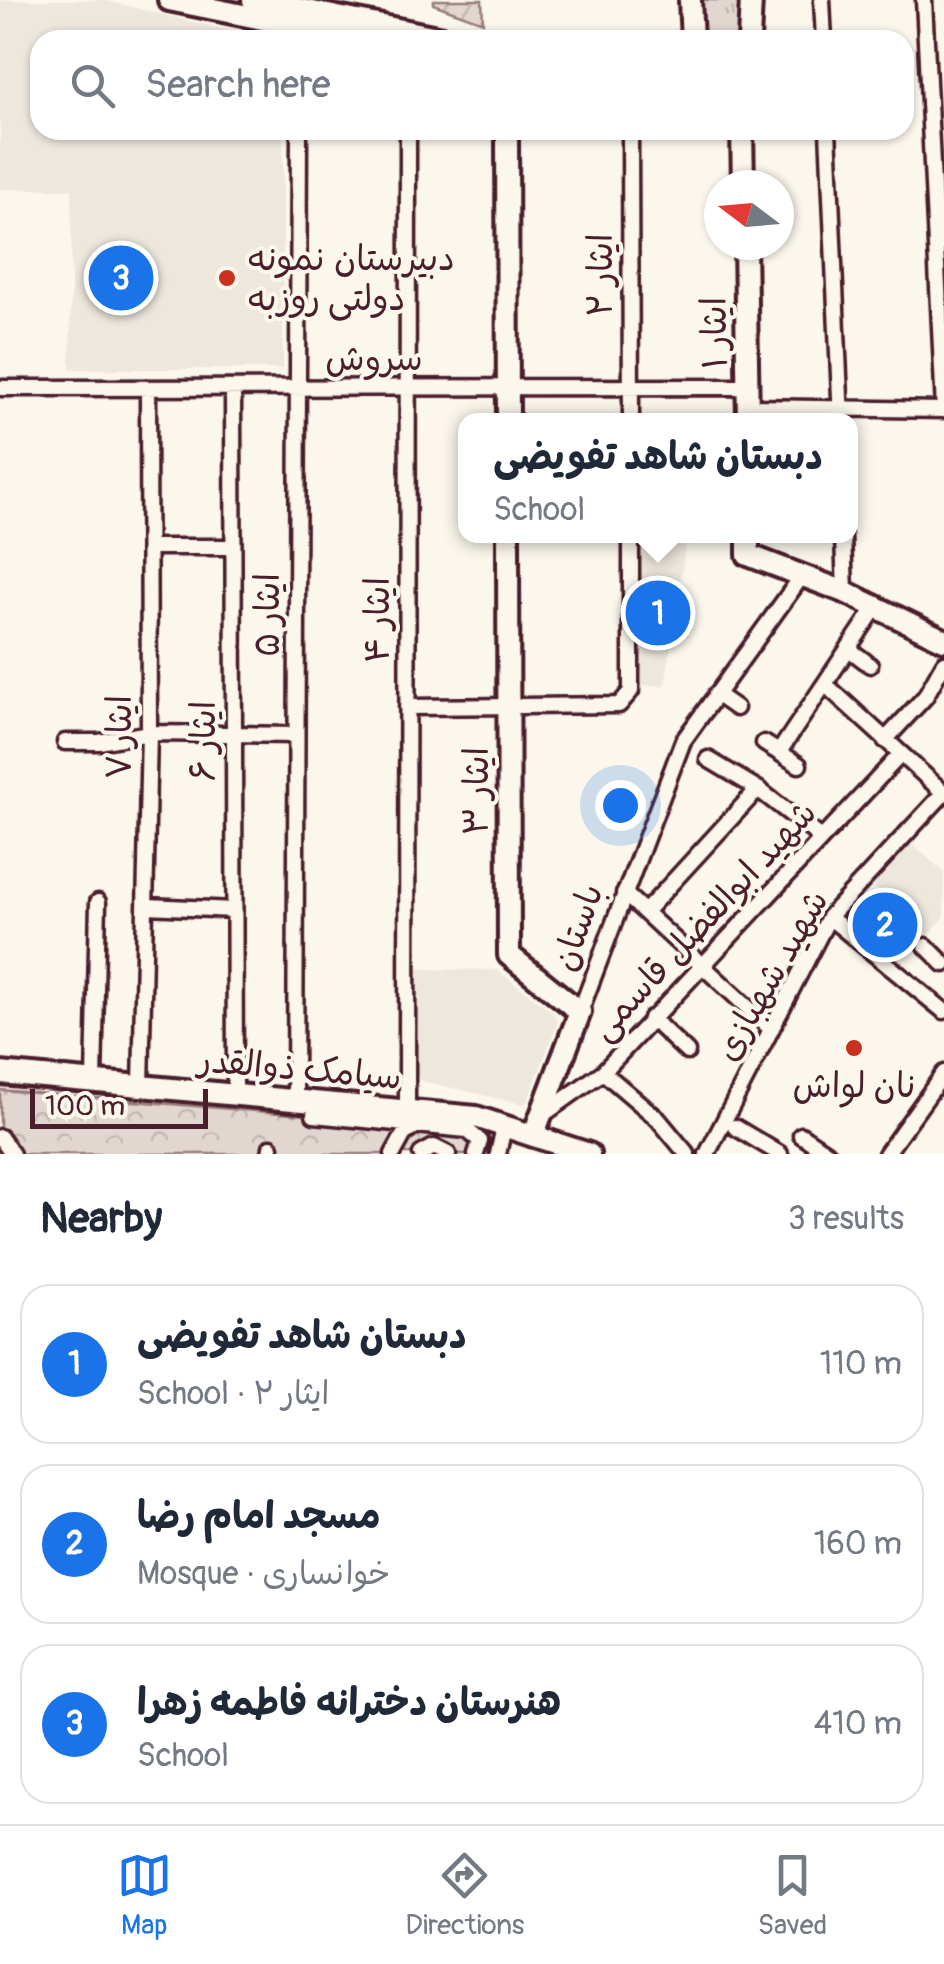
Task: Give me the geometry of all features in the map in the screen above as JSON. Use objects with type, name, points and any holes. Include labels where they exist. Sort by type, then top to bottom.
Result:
[{"type":"street","points":[[169,0],[300,25],[351,30]]},
{"type":"street","points":[[253,0],[300,25]]},
{"type":"street","points":[[750,30],[751,0]]},
{"type":"street","points":[[822,0],[824,30]]},
{"type":"street","points":[[924,0],[944,410]]},
{"type":"street","name":"ایثار ۵","points":[[296,1100],[299,140]]},
{"type":"street","name":"ایثار ۴","points":[[408,140],[412,1117]]},
{"type":"street","points":[[508,140],[508,413]]},
{"type":"street","name":"ایثار ۲","points":[[630,140],[631,413]]},
{"type":"street","points":[[742,140],[743,170]]},
{"type":"street","points":[[828,140],[841,413]]},
{"type":"street","name":"ایثار ۱","points":[[745,260],[748,405]]},
{"type":"street","name":"سروش","points":[[0,388],[631,387],[822,413]]},
{"type":"street","name":"ایثار ۷","points":[[141,1086],[149,733],[148,388]]},
{"type":"street","name":"ایثار ۶","points":[[232,388],[234,1094]]},
{"type":"street","name":"سروش","points":[[858,414],[944,410]]},
{"type":"street","name":"ایثار ۳","points":[[508,543],[509,955],[580,1012]]},
{"type":"street","points":[[408,707],[619,705],[631,691],[631,543]]},
{"type":"street","points":[[844,543],[845,592]]},
{"type":"street","points":[[748,545],[802,576],[845,592],[944,640]]},
{"type":"street","points":[[148,548],[233,547]]},
{"type":"street","name":"باستان","points":[[537,1126],[682,740],[802,576]]},
{"type":"street","points":[[779,752],[876,608]]},
{"type":"street","points":[[849,649],[870,665]]},
{"type":"street","points":[[885,740],[925,696],[944,663]]},
{"type":"street","points":[[826,685],[944,793]]},
{"type":"street","points":[[716,694],[736,708]]},
{"type":"street","points":[[65,742],[99,742],[149,733],[296,734]]},
{"type":"street","points":[[764,743],[798,765]]},
{"type":"street","name":"شهید ابوالفضل قاسمی","points":[[537,1126],[603,1072],[700,963],[901,754]]},
{"type":"street","points":[[708,759],[758,789],[820,837]]},
{"type":"street","points":[[645,912],[758,789]]},
{"type":"street","name":"شهید شهبازی","points":[[707,1154],[829,918],[944,793]]},
{"type":"street","points":[[624,893],[772,1029]]},
{"type":"street","points":[[94,1082],[98,902]]},
{"type":"street","points":[[147,906],[234,910]]},
{"type":"street","points":[[829,918],[944,1011]]},
{"type":"street","points":[[926,946],[944,964]]},
{"type":"street","points":[[651,1018],[687,1052]]},
{"type":"street","points":[[603,1072],[684,1146],[687,1154]]},
{"type":"street","name":"سیامک ذوالقدر","points":[[0,1073],[296,1100],[412,1117],[476,1116],[504,1127],[537,1126],[589,1154]]},
{"type":"street","points":[[886,1154],[944,1073]]},
{"type":"street","points":[[314,1115],[412,1117],[444,1128],[468,1130],[480,1141],[476,1154]]},
{"type":"street","points":[[394,1154],[412,1117]]},
{"type":"street","points":[[498,1154],[504,1127]]},
{"type":"street","points":[[736,1127],[780,1154]]},
{"type":"street","points":[[420,1154],[444,1151],[444,1128]]},
{"type":"street","points":[[802,1135],[829,1154]]},
{"type":"street","points":[[0,1137],[12,1154]]},
{"type":"shaded area","points":[[0,0],[103,0],[226,30],[30,30],[30,140],[283,140],[283,369],[70,369],[72,189],[0,189]]},
{"type":"shaded area","points":[[642,543],[686,543],[665,686],[641,685]]},
{"type":"shaded area","points":[[908,841],[944,872],[944,918],[929,935],[870,883]]},
{"type":"shaded area","points":[[417,969],[497,970],[553,1012],[558,1022],[528,1100],[523,1104],[421,1081],[416,1075]]},
{"type":"green space","points":[[434,0],[482,0],[483,22],[433,4]]},
{"type":"green space","points":[[701,0],[744,0],[744,30],[702,30]]},
{"type":"green space","points":[[0,1090],[475,1129],[481,1154],[0,1154]]},
{"type":"place","name":"هنرستان دخترانه فاطمه زهرا","points":[[121,278]]},
{"type":"place","name":"دبیرستان نمونه دولتی روزبه","points":[[227,278]]},
{"type":"place","name":"دبستان شاهد تفویضی","points":[[658,613]]},
{"type":"place","name":"مسجد امام رضا","points":[[885,925]]},
{"type":"place","name":"نان لواش","points":[[854,1048]]}]
